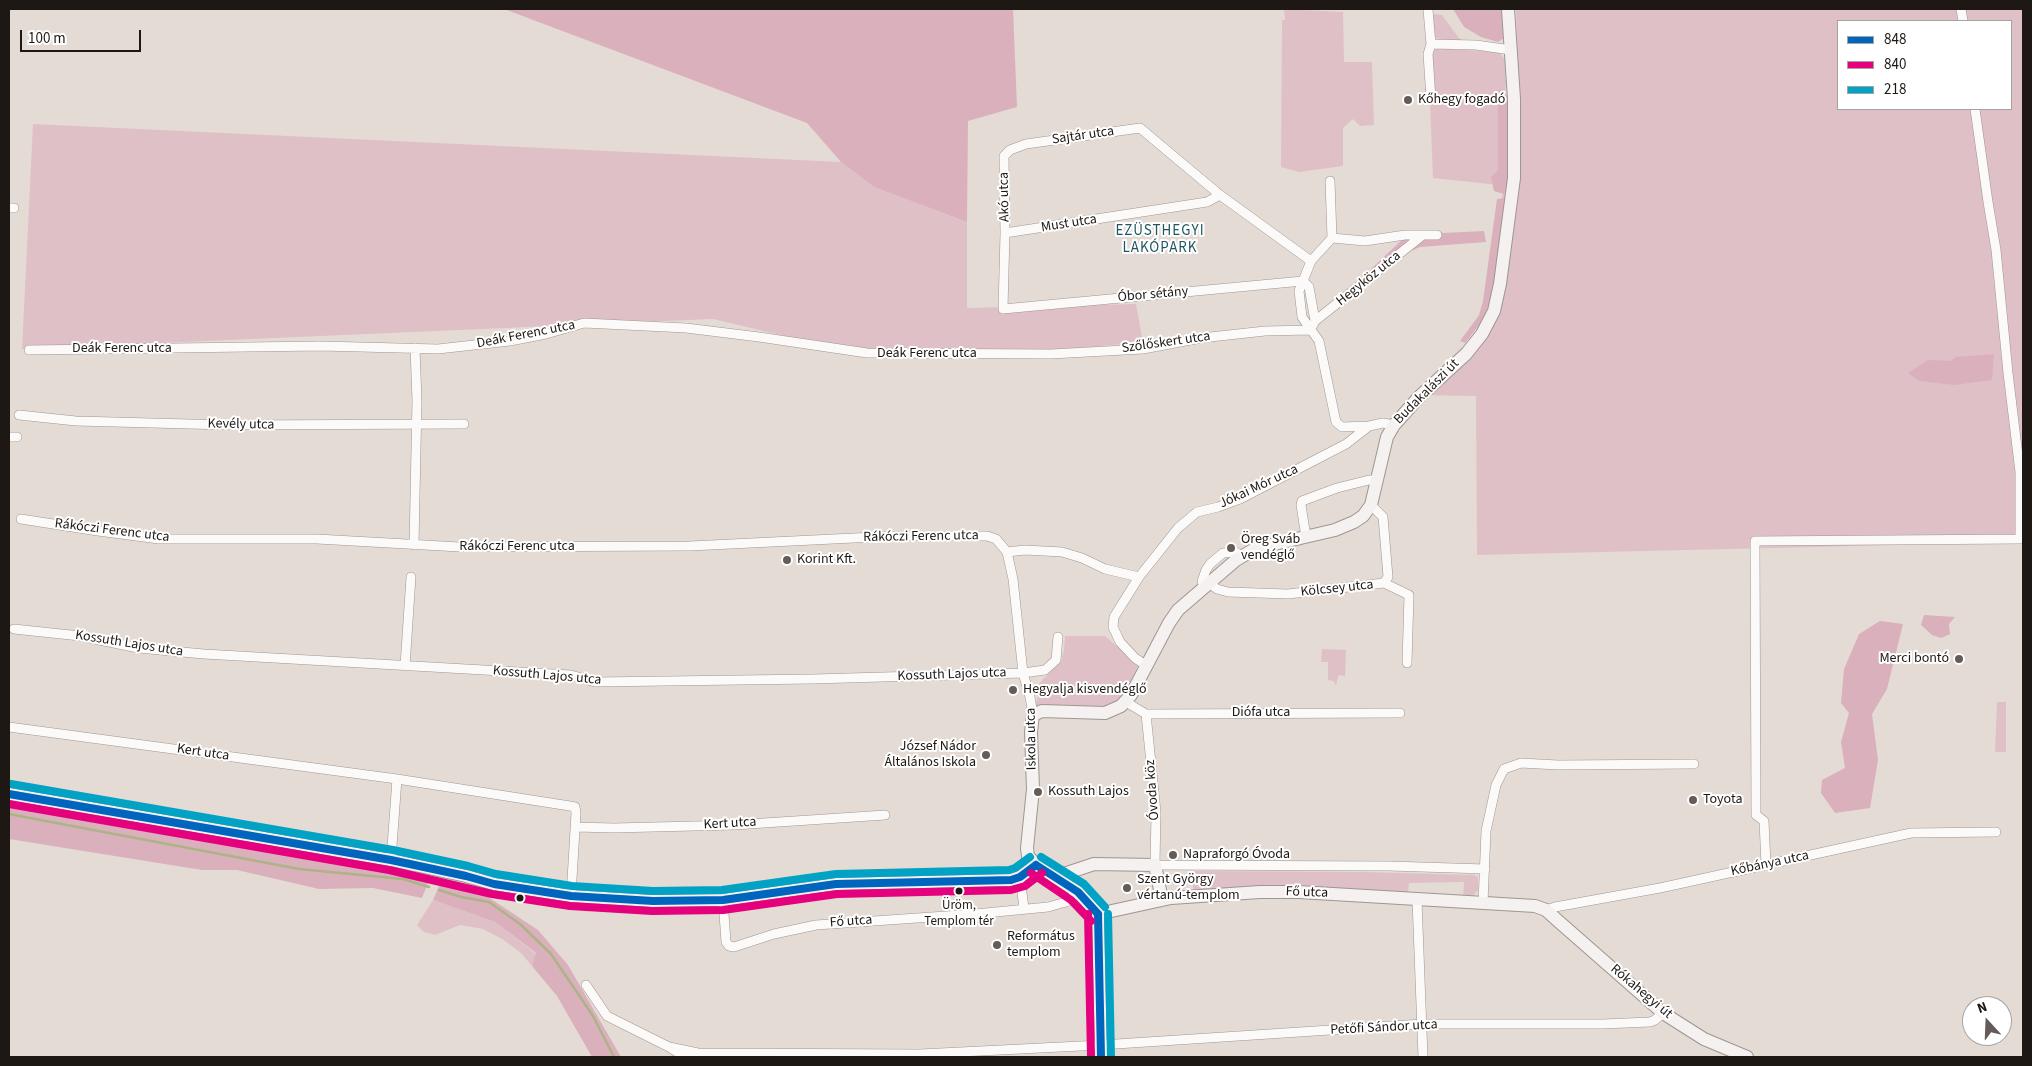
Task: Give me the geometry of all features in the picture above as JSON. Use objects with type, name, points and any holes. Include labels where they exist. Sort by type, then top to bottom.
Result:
[{"type":"street","name":"Budakalászi út","points":[[1126,702],[1132,695],[1174,616],[1186,602],[1242,556],[1266,546],[1335,530],[1363,516],[1371,505],[1387,437],[1394,425],[1419,397],[1466,354],[1482,334],[1494,311],[1500,284],[1514,178],[1514,99],[1508,9]]},
{"type":"street","points":[[1428,10],[1431,44],[1428,54],[1431,99]]},
{"type":"street","points":[[1431,44],[1476,45],[1511,50]]},
{"type":"street","points":[[1766,865],[1764,821],[1756,815],[1755,541],[2020,539],[2020,472],[1996,250],[1975,110]]},
{"type":"street","name":"Sajtár utca","points":[[1026,144],[1140,128],[1220,195]]},
{"type":"street","name":"Akó utca","points":[[1005,234],[1004,156],[1010,150],[1026,144]]},
{"type":"street","points":[[1330,181],[1332,238],[1311,261],[1303,281],[1309,287],[1312,326],[1319,341],[1336,422],[1342,427],[1369,426],[1383,423],[1394,425]]},
{"type":"street","points":[[1220,195],[1311,261]]},
{"type":"street","name":"Must utca","points":[[1005,234],[1207,202],[1220,195]]},
{"type":"street","name":"Óbor sétány","points":[[1005,234],[1003,309],[1303,281]]},
{"type":"street","points":[[1332,238],[1365,241],[1405,235],[1437,235]]},
{"type":"street","name":"Hegyköz utca","points":[[1312,326],[1423,235]]},
{"type":"street","name":"Deák Ferenc utca","points":[[29,350],[320,346],[438,349],[546,334],[584,323],[686,328],[867,354],[1021,354]]},
{"type":"street","name":"Szőlőskert utca","points":[[1021,354],[1144,349],[1220,336],[1312,326]]},
{"type":"street","points":[[414,544],[417,424],[415,348]]},
{"type":"street","name":"Kevély utca","points":[[18,414],[76,421],[228,425],[464,424]]},
{"type":"street","name":"Jókai Mór utca","points":[[1147,666],[1135,658],[1120,642],[1114,626],[1116,612],[1139,577],[1178,528],[1197,512],[1218,507],[1246,496],[1346,444],[1369,426]]},
{"type":"street","points":[[1306,537],[1302,501],[1337,488],[1369,480],[1378,480]]},
{"type":"street","name":"Kölcsey utca","points":[[1207,585],[1228,592],[1288,594],[1384,583],[1388,577],[1383,518],[1371,505]]},
{"type":"street","name":"Rákóczi Ferenc utca","points":[[21,518],[159,539],[317,539],[460,547],[690,546],[895,536],[971,535],[996,539],[1008,552]]},
{"type":"street","points":[[1008,552],[1025,550],[1062,552],[1082,558],[1105,569],[1139,577]]},
{"type":"street","name":"Iskola utca","points":[[1008,552],[1013,579],[1023,673],[1033,715],[1031,732],[1032,808],[1027,848],[1028,856],[1036,865]]},
{"type":"street","points":[[405,666],[411,577]]},
{"type":"street","points":[[1384,583],[1409,595],[1407,663]]},
{"type":"street","name":"Kossuth Lajos utca","points":[[14,629],[80,636],[138,648],[176,652],[571,675],[595,682],[813,679],[1023,673],[1045,670],[1056,660],[1058,637]]},
{"type":"street","points":[[1033,715],[1036,712],[1049,711],[1105,713],[1115,710],[1126,702],[1146,714]]},
{"type":"street","name":"Diófa utca","points":[[1146,714],[1400,713]]},
{"type":"street","name":"Óvoda köz","points":[[1146,714],[1156,812],[1155,865]]},
{"type":"street","name":"Kert utca","points":[[9,727],[397,780],[575,807],[571,896]]},
{"type":"street","points":[[1483,903],[1486,831],[1496,785],[1504,769],[1521,763],[1558,765],[1694,764]]},
{"type":"street","points":[[391,860],[397,780]]},
{"type":"street","points":[[9,794],[391,860],[494,884],[571,896],[653,901],[724,900],[836,884],[1020,878],[1036,865],[1078,892],[1098,914],[1101,1051]]},
{"type":"street","name":"Kert utca","points":[[575,827],[734,825],[885,815]]},
{"type":"street","name":"Kőbánya utca","points":[[1546,910],[1660,888],[1911,833],[1996,832]]},
{"type":"street","points":[[1055,877],[1094,864],[1155,865],[1162,900]]},
{"type":"street","name":"Fő utca","points":[[1155,865],[1389,866],[1484,869]]},
{"type":"street","points":[[1078,892],[1082,869]]},
{"type":"street","points":[[1020,878],[1024,908]]},
{"type":"street","name":"Fő utca","points":[[724,900],[726,942],[734,948],[774,934],[816,925],[975,914],[1048,906],[1066,902],[1078,892]]},
{"type":"street","name":"Fő utca","points":[[1098,914],[1162,900],[1260,892],[1299,892],[1418,900],[1523,904],[1546,910]]},
{"type":"street","points":[[1418,900],[1423,1057]]},
{"type":"street","name":"Rókahegyi út","points":[[1546,910],[1663,1013],[1704,1039],[1748,1057]]},
{"type":"street","points":[[586,985],[607,1016],[685,1057]]},
{"type":"street","name":"Petőfi Sándor utca","points":[[669,1047],[698,1053],[920,1054],[1101,1051],[1422,1024],[1603,1024],[1650,1022],[1663,1013]]},
{"type":"shaded area","points":[[504,9],[1013,9],[1017,107],[968,121],[967,222],[874,187],[841,162],[807,123]]},
{"type":"shaded area","points":[[1284,9],[1343,12],[1344,62],[1372,62],[1374,125],[1360,126],[1353,119],[1343,128],[1343,166],[1299,172],[1281,167],[1282,20],[1285,20]]},
{"type":"shaded area","points":[[1453,9],[1503,9],[1504,38],[1498,42],[1481,37],[1464,27]]},
{"type":"shaded area","points":[[1516,9],[2023,9],[2023,542],[1477,555],[1476,396],[1413,395],[1478,332],[1491,285],[1503,190],[1520,175]]},
{"type":"shaded area","points":[[1435,14],[1442,15],[1459,38],[1465,42],[1444,41],[1435,37],[1432,16]]},
{"type":"shaded area","points":[[1434,48],[1499,52],[1505,60],[1506,83],[1498,185],[1433,178],[1430,105],[1434,98],[1431,50]]},
{"type":"shaded area","points":[[1503,89],[1508,98],[1508,181],[1504,194],[1494,191],[1491,177],[1498,170],[1498,105],[1496,91]]},
{"type":"shaded area","points":[[33,124],[841,162],[874,187],[967,222],[967,308],[1136,304],[1143,342],[1021,354],[840,349],[713,319],[22,349]]},
{"type":"shaded area","points":[[1504,198],[1501,239],[1491,300],[1480,324],[1465,343],[1460,341],[1479,315],[1483,301],[1497,199]]},
{"type":"shaded area","points":[[1436,230],[1443,233],[1484,231],[1486,242],[1420,247],[1411,251],[1377,277],[1371,269],[1405,237]]},
{"type":"shaded area","points":[[1994,354],[1992,380],[1954,385],[1920,381],[1908,373],[1928,360],[1950,361],[1956,357]]},
{"type":"shaded area","points":[[1924,615],[1955,617],[1949,624],[1950,634],[1941,638],[1932,635],[1921,625]]},
{"type":"shaded area","points":[[1880,621],[1903,624],[1887,689],[1872,714],[1878,760],[1870,808],[1835,813],[1821,793],[1822,780],[1845,768],[1841,742],[1849,713],[1841,703],[1844,669],[1859,634]]},
{"type":"shaded area","points":[[1065,636],[1105,636],[1138,665],[1126,692],[1112,704],[1097,707],[1041,707],[1035,704],[1038,698],[1037,687],[1061,662]]},
{"type":"shaded area","points":[[1322,649],[1346,650],[1345,677],[1342,675],[1338,676],[1336,686],[1334,681],[1328,680],[1328,662],[1321,662]]},
{"type":"shaded area","points":[[1997,702],[2006,702],[2006,752],[1995,752]]},
{"type":"shaded area","points":[[9,803],[430,878],[422,898],[373,888],[319,889],[237,870],[202,870],[9,839]]},
{"type":"shaded area","points":[[1194,871],[1473,875],[1478,877],[1478,890],[1471,898],[1463,898],[1464,882],[1409,883],[1408,893],[1193,892],[1193,884],[1173,883],[1174,878],[1191,878]]},
{"type":"shaded area","points":[[452,883],[476,889],[538,930],[568,965],[621,1057],[592,1057],[557,996],[532,966],[536,953],[495,922],[433,900],[439,886]]},
{"type":"shaded area","points":[[433,900],[495,922],[536,954],[532,966],[520,952],[502,939],[483,929],[460,925],[435,935],[424,932],[417,925]]},
{"type":"waterway","points":[[9,814],[299,869],[403,879],[429,887]]},
{"type":"waterway","points":[[439,890],[461,897],[489,902],[520,924],[551,954],[593,1016],[614,1057]]},
{"type":"transit line","name":"218","points":[[11,784],[393,850],[496,874],[572,886],[653,891],[722,890],[836,874],[1009,870],[1030,857]]},
{"type":"transit line","name":"848","points":[[9,794],[391,860],[494,884],[571,896],[653,901],[723,900],[836,884],[1011,880],[1020,877],[1036,865]]},
{"type":"transit line","name":"840","points":[[9,804],[389,870],[492,894],[570,906],[652,911],[723,910],[837,894],[1011,890],[1025,886],[1042,873]]},
{"type":"transit line","name":"218","points":[[1041,857],[1084,884],[1105,907]]},
{"type":"transit line","name":"848","points":[[1036,865],[1078,892],[1098,914]]},
{"type":"transit line","name":"840","points":[[1031,873],[1071,900],[1091,921]]},
{"type":"transit line","name":"840","points":[[1088,914],[1091,1057]]},
{"type":"transit line","name":"848","points":[[1098,914],[1101,1057]]},
{"type":"transit line","name":"218","points":[[1108,914],[1111,1057]]},
{"type":"place","name":"Kőhegy fogadó","points":[[1408,100]]},
{"type":"place","name":"Öreg Sváb vendéglő","points":[[1231,548]]},
{"type":"place","name":"Korint Kft.","points":[[787,560]]},
{"type":"place","name":"Merci bontó","points":[[1959,659]]},
{"type":"place","name":"Hegyalja kisvendéglő","points":[[1013,690]]},
{"type":"place","name":"József Nádor Általános Iskola","points":[[986,755]]},
{"type":"place","name":"Kossuth Lajos","points":[[1038,792]]},
{"type":"place","name":"Toyota","points":[[1693,800]]},
{"type":"place","name":"Napraforgó Óvoda","points":[[1173,855]]},
{"type":"place","name":"Szent György vértanú-templom","points":[[1127,888]]},
{"type":"place","name":"Üröm, Templom tér","points":[[959,891]]},
{"type":"place","name":"Református templom","points":[[997,945]]},
{"type":"district","name":"EZÜSTHEGYI LAKÓPARK","points":[[1160,240]]}]
